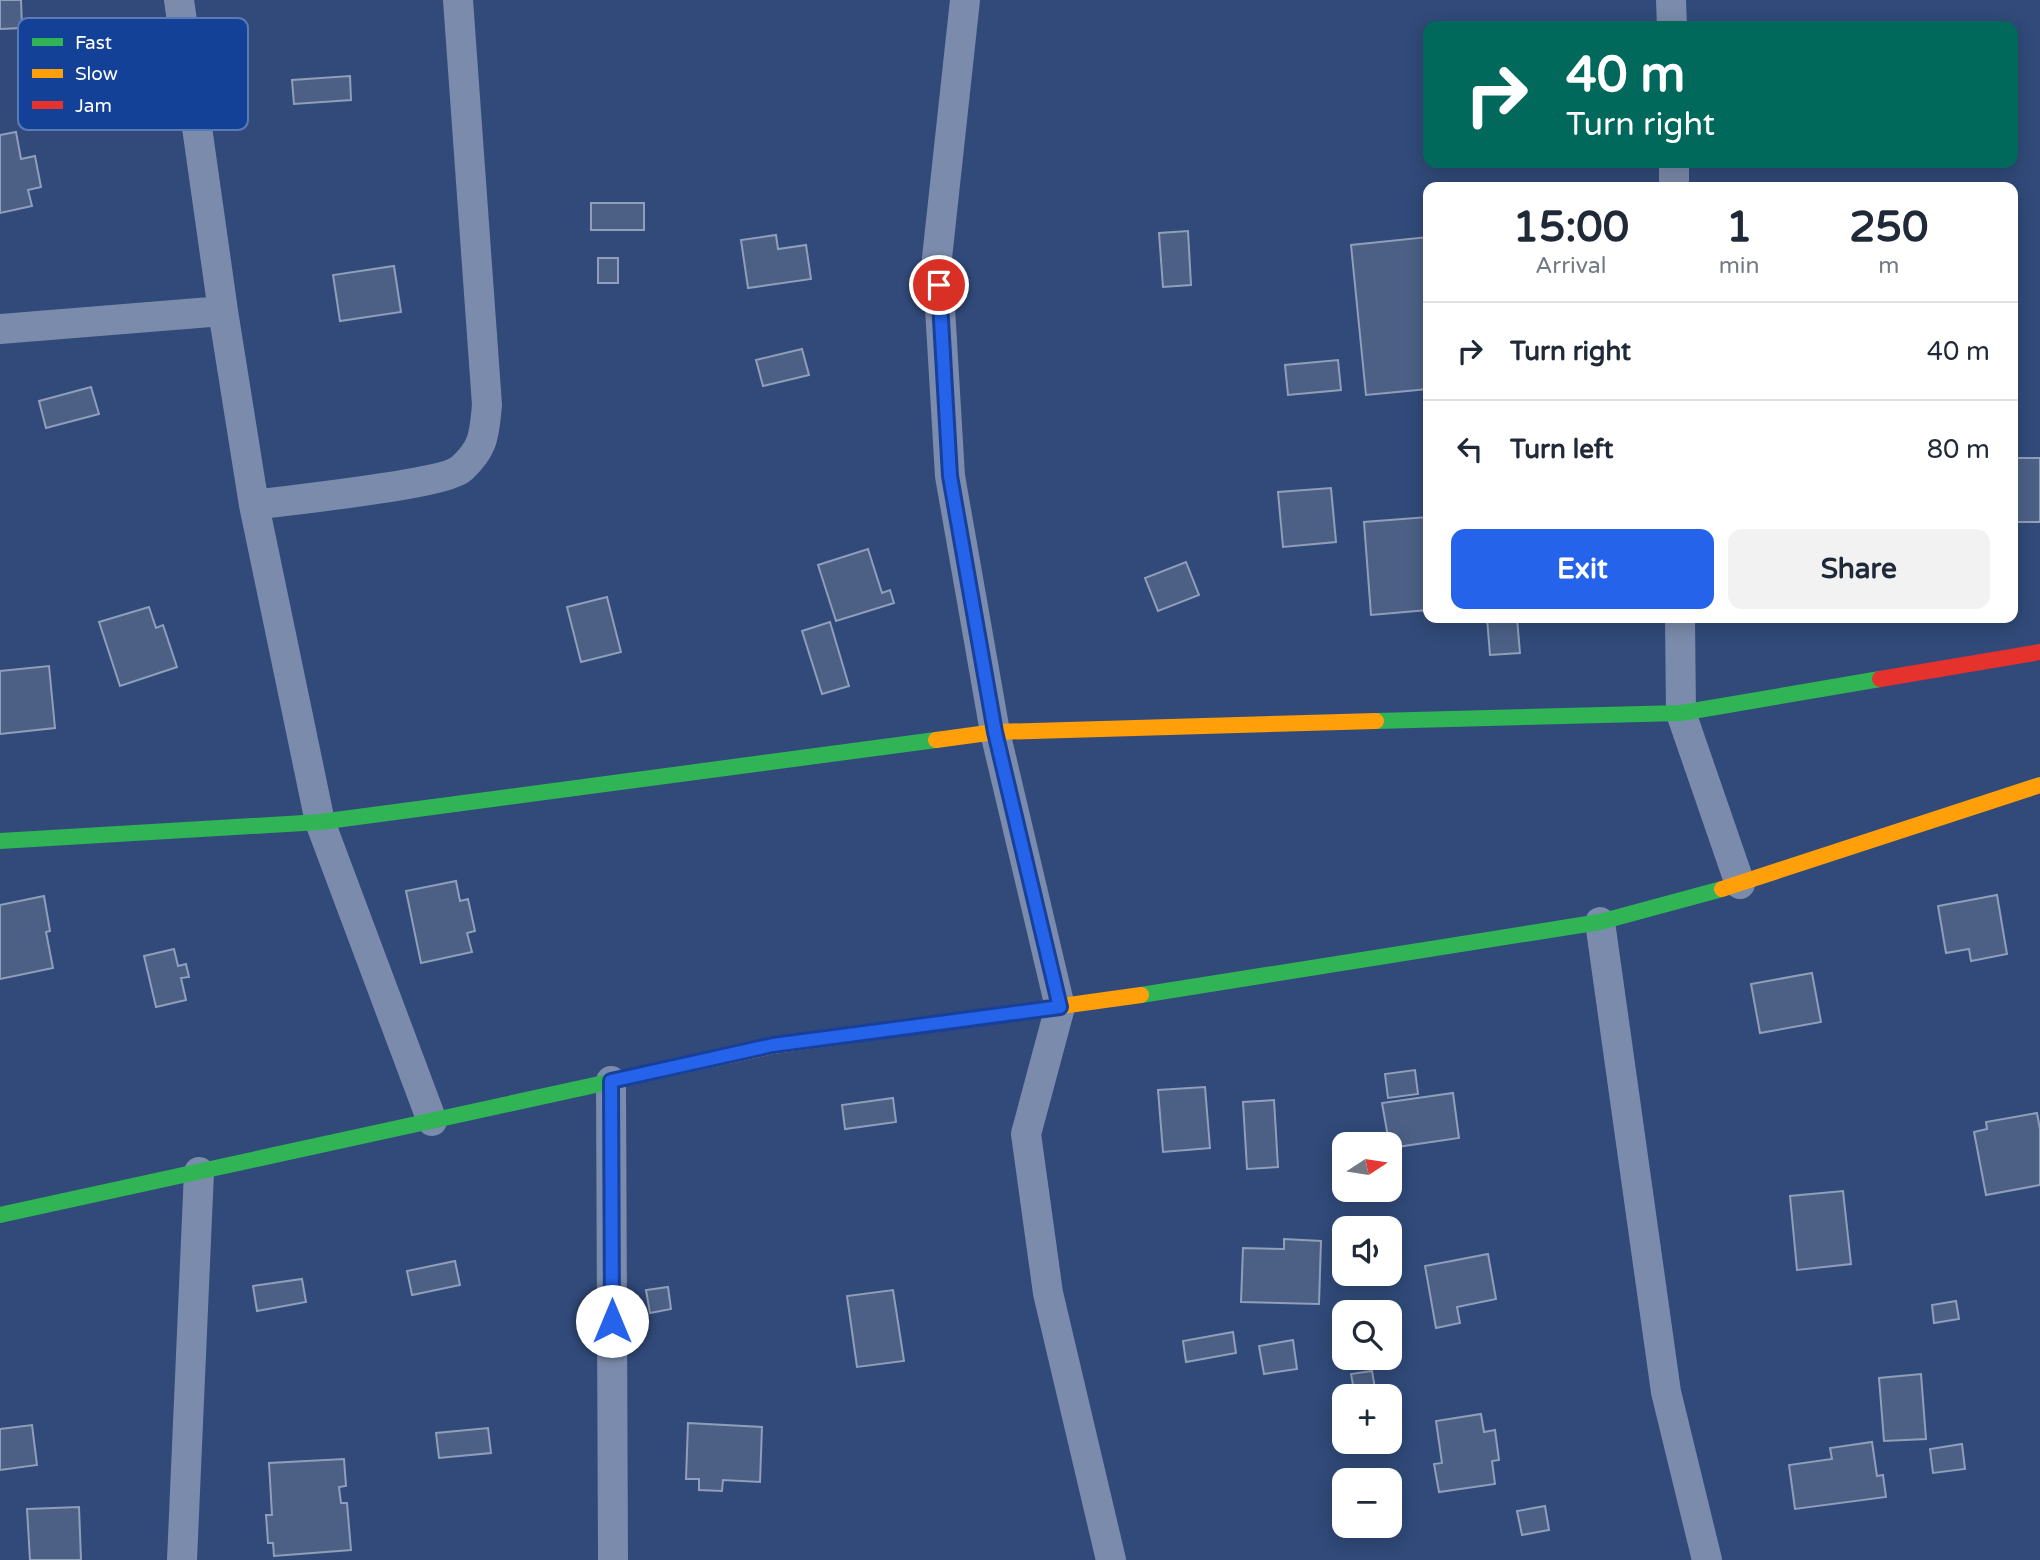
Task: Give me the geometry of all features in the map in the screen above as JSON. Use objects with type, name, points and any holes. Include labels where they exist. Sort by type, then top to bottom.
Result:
[{"type":"street","points":[[178,0],[181,18]]},
{"type":"street","points":[[254,505],[419,482],[460,470],[482,444],[487,405],[458,0]]},
{"type":"street","points":[[965,0],[937,258],[950,476],[995,732],[1060,1007],[1026,1134],[1048,1293],[1111,1560]]},
{"type":"street","points":[[1671,0],[1672,21]]},
{"type":"street","points":[[197,130],[254,505],[320,822],[432,1121]]},
{"type":"street","points":[[0,329],[223,310]]},
{"type":"street","points":[[1680,623],[1681,713],[1740,884]]},
{"type":"street","points":[[0,841],[320,822],[995,732],[1681,713],[2040,652]]},
{"type":"street","points":[[0,1215],[773,1045],[1060,1007],[1600,922],[1740,884],[2040,785]]},
{"type":"street","points":[[1600,922],[1666,1392],[1707,1560]]},
{"type":"street","points":[[611,1081],[613,1560]]},
{"type":"street","points":[[182,1560],[199,1172]]},
{"type":"building","points":[[0,0],[21,0],[22,18],[18,18],[18,28],[0,29]]},
{"type":"building","points":[[350,76],[351,100],[294,104],[292,80]]},
{"type":"building","points":[[16,132],[21,159],[35,156],[41,187],[28,190],[32,206],[0,213],[0,135]]},
{"type":"building","points":[[591,203],[644,203],[644,230],[591,230]]},
{"type":"building","points":[[1188,231],[1191,285],[1163,287],[1159,233]]},
{"type":"building","points":[[776,235],[778,249],[806,245],[811,279],[748,288],[741,240]]},
{"type":"building","points":[[1423,238],[1423,389],[1366,395],[1351,245]]},
{"type":"building","points":[[598,258],[618,258],[618,283],[598,283]]},
{"type":"building","points":[[394,266],[401,312],[340,321],[333,275]]},
{"type":"building","points":[[802,349],[809,375],[763,386],[756,360]]},
{"type":"building","points":[[1338,360],[1341,390],[1288,395],[1285,365]]},
{"type":"building","points":[[91,387],[99,414],[46,428],[39,401]]},
{"type":"building","points":[[2018,458],[2040,458],[2040,522],[2018,522]]},
{"type":"building","points":[[1331,488],[1336,542],[1283,547],[1278,492]]},
{"type":"building","points":[[1423,517],[1423,610],[1371,615],[1364,522]]},
{"type":"building","points":[[868,549],[882,593],[890,590],[894,603],[836,621],[818,565]]},
{"type":"building","points":[[1186,562],[1199,595],[1158,611],[1145,578]]},
{"type":"building","points":[[607,597],[621,652],[581,662],[567,607]]},
{"type":"building","points":[[149,607],[156,628],[163,625],[177,667],[120,686],[99,622]]},
{"type":"building","points":[[830,622],[849,686],[822,694],[802,631]]},
{"type":"building","points":[[1487,623],[1517,623],[1520,653],[1490,655]]},
{"type":"building","points":[[49,666],[55,728],[0,734],[0,671]]},
{"type":"building","points":[[456,881],[460,901],[468,899],[475,931],[467,933],[472,952],[421,963],[406,891]]},
{"type":"building","points":[[1997,895],[2007,954],[1971,961],[1969,949],[1946,953],[1938,906]]},
{"type":"building","points":[[44,896],[50,931],[46,932],[53,968],[0,979],[0,905]]},
{"type":"building","points":[[174,949],[178,966],[186,964],[189,977],[181,978],[186,1000],[156,1007],[144,956]]},
{"type":"building","points":[[1812,973],[1821,1022],[1760,1033],[1751,984]]},
{"type":"building","points":[[1415,1070],[1418,1094],[1388,1098],[1385,1074]]},
{"type":"building","points":[[1205,1087],[1210,1148],[1163,1152],[1158,1090]]},
{"type":"building","points":[[1453,1093],[1459,1138],[1402,1146],[1402,1132],[1387,1132],[1382,1103]]},
{"type":"building","points":[[893,1098],[896,1122],[845,1129],[842,1105]]},
{"type":"building","points":[[1274,1100],[1278,1167],[1247,1169],[1243,1102]]},
{"type":"building","points":[[2037,1113],[2040,1129],[2040,1185],[1986,1195],[1974,1132],[1987,1129],[1986,1122]]},
{"type":"building","points":[[1843,1191],[1851,1264],[1797,1270],[1790,1196]]},
{"type":"building","points":[[1284,1239],[1321,1241],[1319,1304],[1241,1302],[1243,1248],[1284,1249]]},
{"type":"building","points":[[1488,1254],[1496,1299],[1457,1307],[1460,1323],[1436,1328],[1425,1266]]},
{"type":"building","points":[[455,1261],[460,1285],[412,1295],[407,1271]]},
{"type":"building","points":[[302,1279],[306,1302],[257,1311],[253,1286]]},
{"type":"building","points":[[668,1287],[671,1309],[650,1313],[646,1290]]},
{"type":"building","points":[[893,1290],[904,1361],[857,1367],[847,1296]]},
{"type":"building","points":[[1956,1301],[1959,1319],[1934,1323],[1932,1305]]},
{"type":"building","points":[[1233,1332],[1236,1353],[1186,1362],[1183,1341]]},
{"type":"building","points":[[1293,1340],[1297,1369],[1264,1374],[1259,1346]]},
{"type":"building","points":[[1372,1371],[1374,1384],[1353,1384],[1351,1374]]},
{"type":"building","points":[[1921,1374],[1926,1439],[1884,1441],[1879,1378]]},
{"type":"building","points":[[1481,1414],[1484,1432],[1495,1430],[1499,1460],[1492,1461],[1495,1484],[1439,1492],[1434,1464],[1442,1463],[1436,1421]]},
{"type":"building","points":[[688,1423],[762,1427],[760,1482],[723,1480],[722,1491],[699,1490],[699,1479],[686,1479]]},
{"type":"building","points":[[32,1425],[37,1465],[0,1470],[0,1429]]},
{"type":"building","points":[[488,1428],[491,1453],[439,1458],[436,1433]]},
{"type":"building","points":[[1872,1442],[1877,1476],[1883,1475],[1886,1497],[1795,1509],[1789,1465],[1832,1459],[1830,1448]]},
{"type":"building","points":[[1962,1444],[1965,1469],[1933,1473],[1930,1449]]},
{"type":"building","points":[[344,1459],[346,1486],[339,1487],[341,1503],[347,1503],[351,1550],[274,1556],[273,1543],[268,1543],[266,1515],[272,1515],[269,1463]]},
{"type":"building","points":[[1545,1506],[1549,1530],[1522,1535],[1517,1511]]},
{"type":"building","points":[[79,1507],[81,1560],[30,1560],[27,1509]]},
{"type":"traffic: fast","points":[[1376,721],[1681,713],[1880,679]]},
{"type":"traffic: fast","points":[[0,841],[320,822],[936,740]]},
{"type":"traffic: fast","points":[[1141,995],[1600,922],[1722,889]]},
{"type":"traffic: fast","points":[[0,1215],[728,1056]]},
{"type":"traffic: slow","points":[[936,740],[995,732],[1376,721]]},
{"type":"traffic: slow","points":[[1722,889],[2040,785]]},
{"type":"traffic: slow","points":[[728,1056],[773,1046],[1141,995]]},
{"type":"traffic: jam","points":[[1880,679],[2040,652]]},
{"type":"route","points":[[612,1321],[611,1081],[773,1045],[1060,1007],[995,732],[950,476],[939,285]]}]
